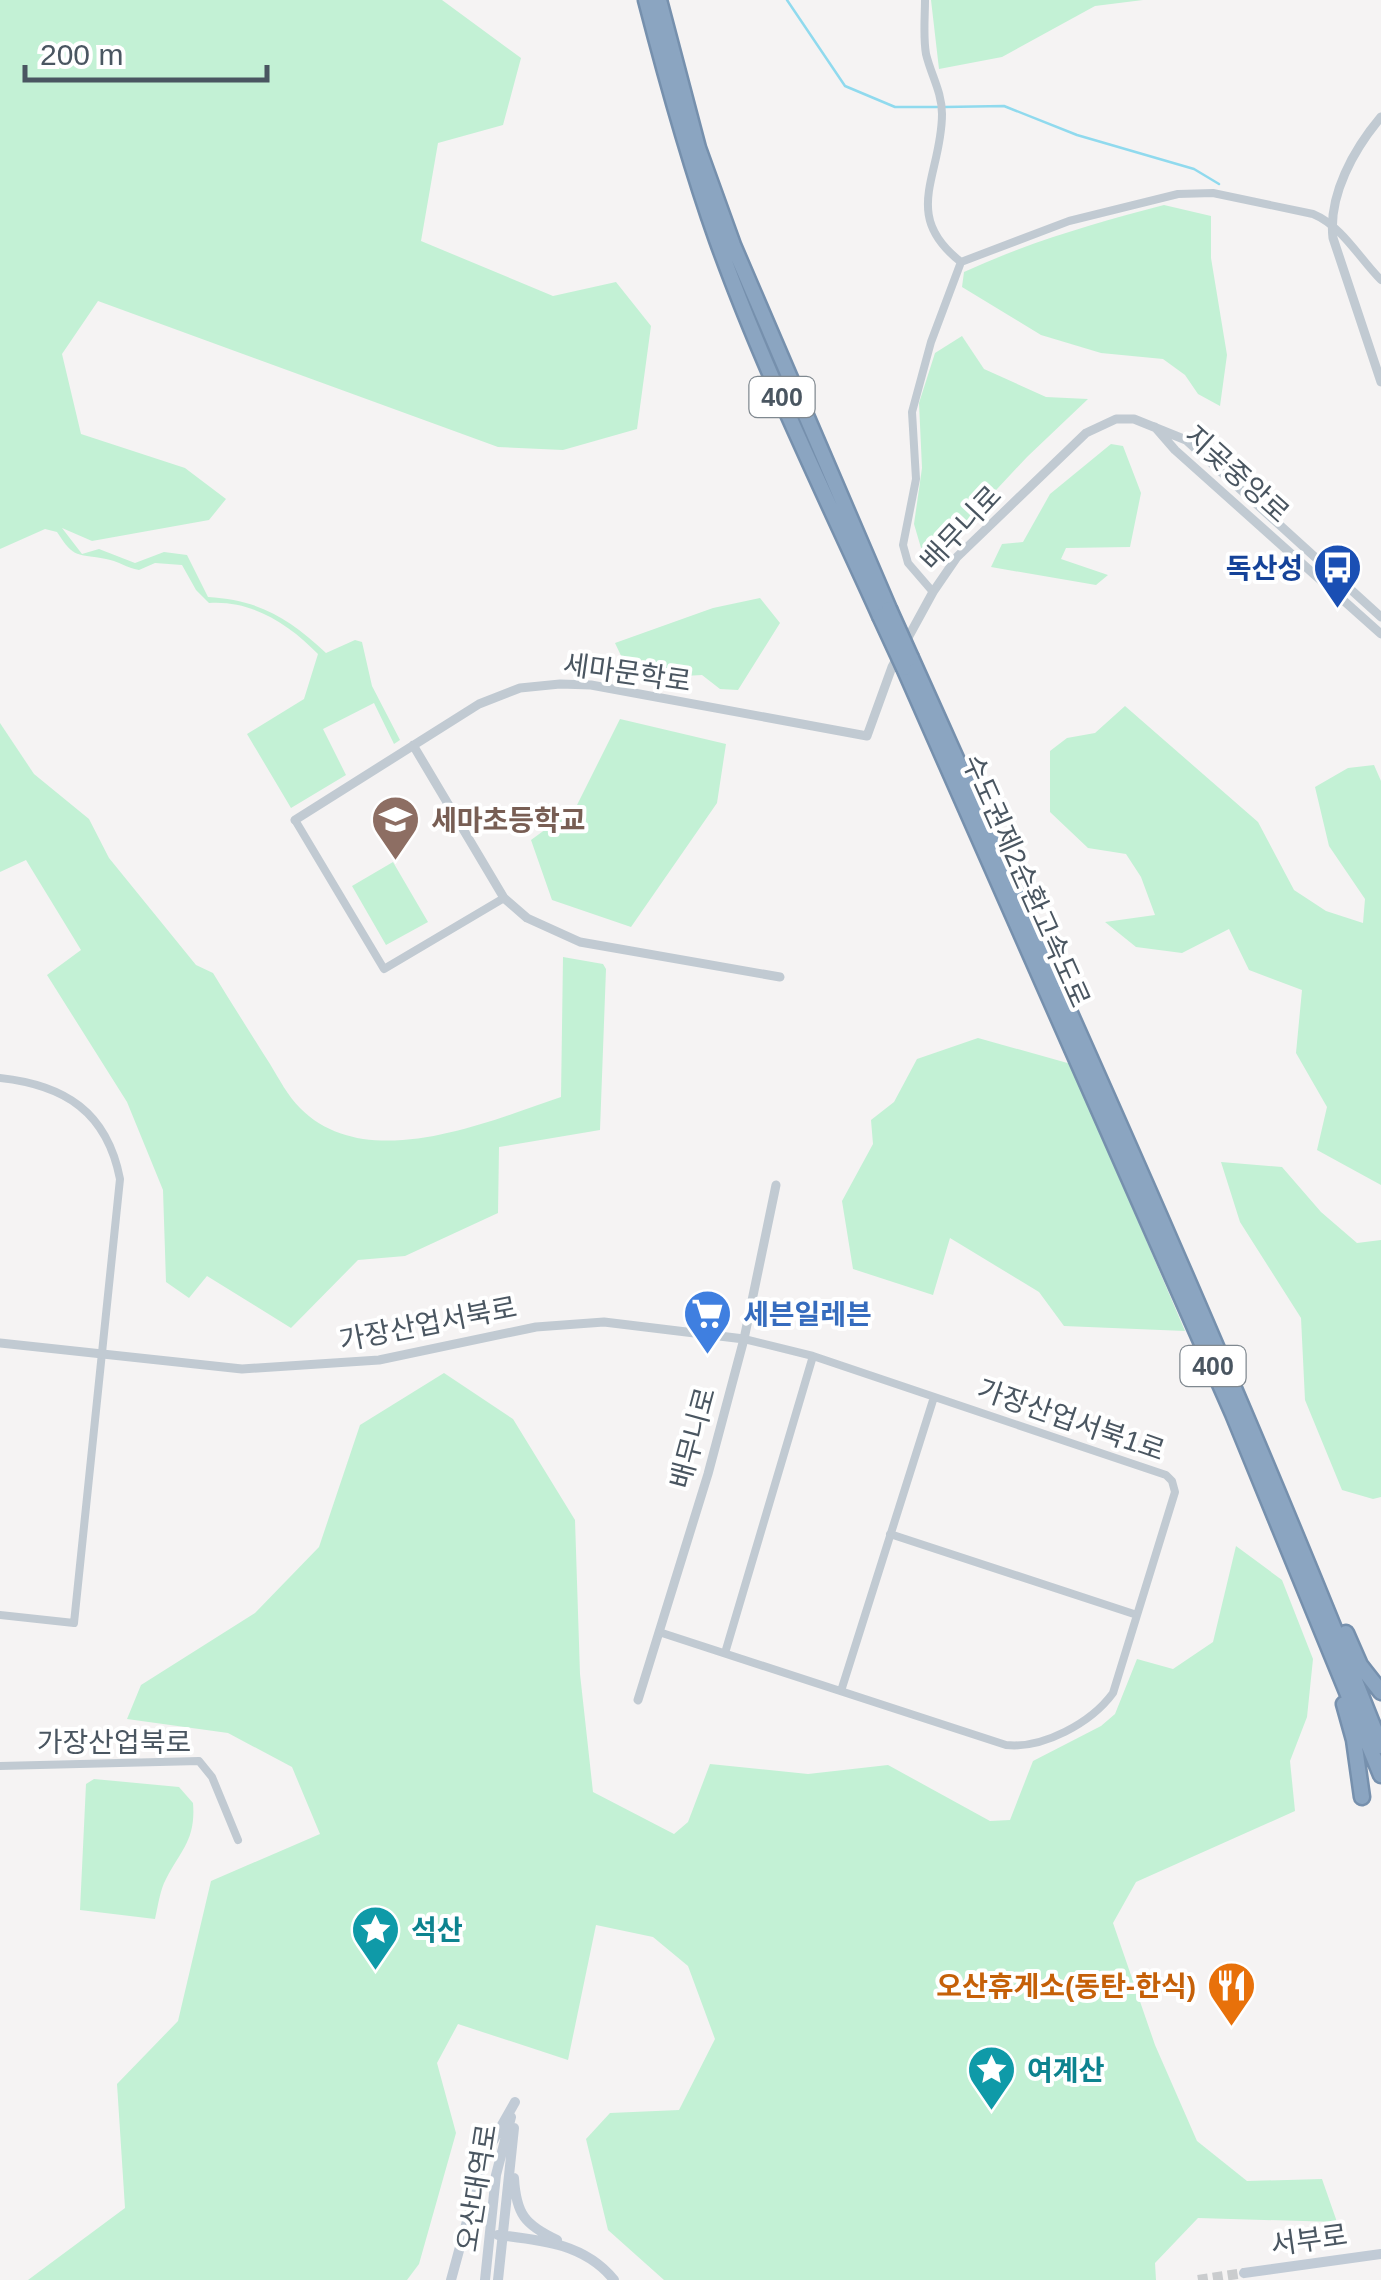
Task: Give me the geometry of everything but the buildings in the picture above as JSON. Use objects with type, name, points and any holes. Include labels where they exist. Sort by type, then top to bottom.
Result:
[{"type":"highway","name":"수도권제2순환고속도로","points":[[646,0],[700,172],[884,613],[1030,938],[1381,1746]]},
{"type":"highway","name":"수도권제2순환고속도로","points":[[659,0],[693,148]]},
{"type":"highway","name":"수도권제2순환고속도로","points":[[1278,1505],[1381,1775]]},
{"type":"highway","points":[[1278,1505],[1360,1664],[1381,1692]]},
{"type":"highway","points":[[1278,1505],[1280,1542],[1347,1713],[1362,1796]]},
{"type":"main road","name":"오산대역로","points":[[498,2280],[515,2102]]},
{"type":"main road","name":"오산대역로","points":[[485,2280],[496,2175],[515,2102]]},
{"type":"main road","points":[[451,2280],[486,2155],[515,2102]]},
{"type":"main road","points":[[513,2140],[518,2207],[529,2226],[598,2262],[614,2280]]},
{"type":"main road","points":[[490,2234],[572,2247]]},
{"type":"main road","name":"서부로","points":[[1244,2273],[1381,2254]]},
{"type":"street","points":[[925,0],[926,54],[942,115],[927,206],[934,237],[960,262]]},
{"type":"street","points":[[1381,117],[1354,156],[1331,222],[1381,382]]},
{"type":"street","points":[[933,592],[908,563],[904,545],[916,479],[912,412],[931,342],[960,262],[1069,222],[1195,192],[1296,210],[1331,222],[1381,280]]},
{"type":"street","name":"배무니로","points":[[867,736],[892,667],[957,557],[1086,433],[1116,420],[1134,419],[1153,425]]},
{"type":"street","name":"지곶중앙로","points":[[1153,425],[1186,440],[1381,617]]},
{"type":"street","name":"지곶중앙로","points":[[1153,425],[1174,450],[1381,634]]},
{"type":"street","name":"세마문학로","points":[[295,820],[479,704],[520,688],[591,685],[867,736]]},
{"type":"street","points":[[413,745],[504,898],[527,918],[580,942],[780,977]]},
{"type":"street","points":[[295,820],[384,969],[504,898]]},
{"type":"street","points":[[0,1078],[30,1081],[58,1091],[83,1107],[98,1123],[120,1179],[74,1623],[0,1615]]},
{"type":"street","name":"배무니로","points":[[638,1700],[708,1474],[744,1340],[776,1185]]},
{"type":"street","name":"가장산업서북로","points":[[0,1344],[242,1369],[379,1360],[536,1327],[604,1322],[744,1340]]},
{"type":"street","name":"가장산업서북1로","points":[[659,1632],[1006,1745],[1037,1744],[1101,1710],[1113,1693],[1175,1492],[1166,1475],[814,1356],[744,1340]]},
{"type":"street","points":[[725,1654],[814,1356]]},
{"type":"street","name":"가장산업서북1로","points":[[841,1691],[934,1397]]},
{"type":"street","points":[[890,1534],[1137,1615]]},
{"type":"street","name":"가장산업북로","points":[[0,1766],[199,1761],[212,1778],[238,1840]]},
{"type":"green space","points":[[0,0],[442,0],[521,58],[503,125],[438,143],[421,241],[553,296],[616,282],[651,326],[637,429],[563,450],[498,447],[98,301],[62,354],[81,434],[185,468],[226,499],[209,520],[92,541],[62,528],[82,554],[99,549],[135,563],[164,552],[187,555],[208,597],[243,602],[272,613],[326,653],[355,640],[362,642],[372,686],[400,740],[394,744],[374,703],[323,729],[346,775],[291,808],[247,734],[304,699],[318,654],[307,643],[255,610],[209,603],[196,590],[182,565],[155,563],[139,570],[77,554],[57,532],[45,529],[0,549]]},
{"type":"green space","points":[[931,0],[1143,0],[1095,6],[1002,57],[939,69]]},
{"type":"green space","points":[[1164,205],[1211,216],[1211,258],[1227,355],[1220,406],[1198,394],[1185,375],[1163,359],[1101,353],[1041,335],[962,287],[964,272],[988,261],[1062,234]]},
{"type":"green space","points":[[962,336],[984,369],[1046,397],[1088,399],[1027,457],[926,565],[914,524],[922,468],[919,403],[935,353]]},
{"type":"green space","points":[[1111,444],[1123,446],[1141,493],[1130,547],[1066,548],[1061,559],[1108,575],[1096,585],[991,567],[1002,544],[1023,542],[1050,494]]},
{"type":"green space","points":[[760,598],[780,623],[738,690],[720,689],[702,675],[632,679],[615,643],[713,608]]},
{"type":"green space","points":[[1125,706],[1258,822],[1294,890],[1326,911],[1363,923],[1365,899],[1329,846],[1315,787],[1348,768],[1374,765],[1381,781],[1381,1185],[1317,1150],[1327,1107],[1296,1053],[1302,990],[1249,970],[1229,929],[1182,953],[1136,947],[1105,922],[1155,915],[1141,877],[1126,854],[1088,848],[1050,812],[1050,751],[1067,738],[1095,733]]},
{"type":"green space","points":[[620,719],[726,744],[717,803],[631,927],[552,900],[531,840],[576,807]]},
{"type":"green space","points":[[0,723],[34,774],[89,819],[109,858],[196,965],[213,973],[296,1103],[327,1128],[358,1138],[392,1141],[428,1137],[561,1097],[563,957],[603,964],[606,969],[600,1130],[499,1147],[498,1213],[405,1256],[358,1260],[291,1328],[207,1276],[189,1298],[166,1282],[163,1190],[127,1102],[47,975],[81,950],[26,860],[0,872]]},
{"type":"green space","points":[[393,862],[428,922],[386,945],[352,886]]},
{"type":"green space","points":[[978,1038],[1071,1064],[1185,1331],[1064,1326],[1039,1292],[950,1238],[933,1295],[853,1269],[842,1201],[873,1144],[871,1120],[894,1102],[917,1059]]},
{"type":"green space","points":[[1221,1162],[1282,1167],[1321,1212],[1357,1243],[1381,1240],[1381,1497],[1373,1499],[1342,1490],[1305,1400],[1301,1318],[1240,1222]]},
{"type":"green space","points":[[444,1373],[513,1419],[575,1520],[580,1674],[593,1792],[674,1834],[688,1822],[710,1764],[808,1774],[888,1765],[990,1821],[1010,1820],[1033,1761],[1101,1726],[1115,1714],[1137,1659],[1173,1669],[1213,1642],[1236,1546],[1282,1580],[1313,1659],[1307,1717],[1290,1761],[1295,1811],[1136,1882],[1113,1923],[1155,2045],[1197,2141],[1247,2181],[1322,2179],[1337,2222],[1198,2218],[1155,2263],[1156,2280],[664,2280],[608,2230],[586,2139],[610,2113],[679,2110],[715,2039],[688,1966],[653,1937],[596,1925],[568,2060],[458,2024],[437,2063],[456,2133],[419,2264],[407,2280],[28,2280],[125,2208],[117,2084],[178,2021],[211,1881],[320,1834],[292,1767],[228,1733],[127,1719],[141,1685],[255,1613],[319,1547],[360,1425]]},
{"type":"green space","points":[[94,1779],[179,1787],[193,1803],[190,1836],[164,1883],[155,1919],[80,1910],[86,1784]]},
{"type":"waterway","points":[[787,0],[845,86],[895,107],[937,107]]},
{"type":"waterway","points":[[945,107],[1004,106],[1077,135],[1194,169],[1219,184]]},
{"type":"tunnel","points":[[1198,2280],[1244,2273]]},
{"type":"place","name":"독산성","points":[[1338,610]]},
{"type":"place","name":"세마초등학교","points":[[396,862]]},
{"type":"place","name":"세븐일레븐","points":[[708,1356]]},
{"type":"place","name":"석산","points":[[376,1972]]},
{"type":"place","name":"오산휴게소(동탄-한식)","points":[[1231,2028]]},
{"type":"place","name":"여계산","points":[[992,2112]]}]
